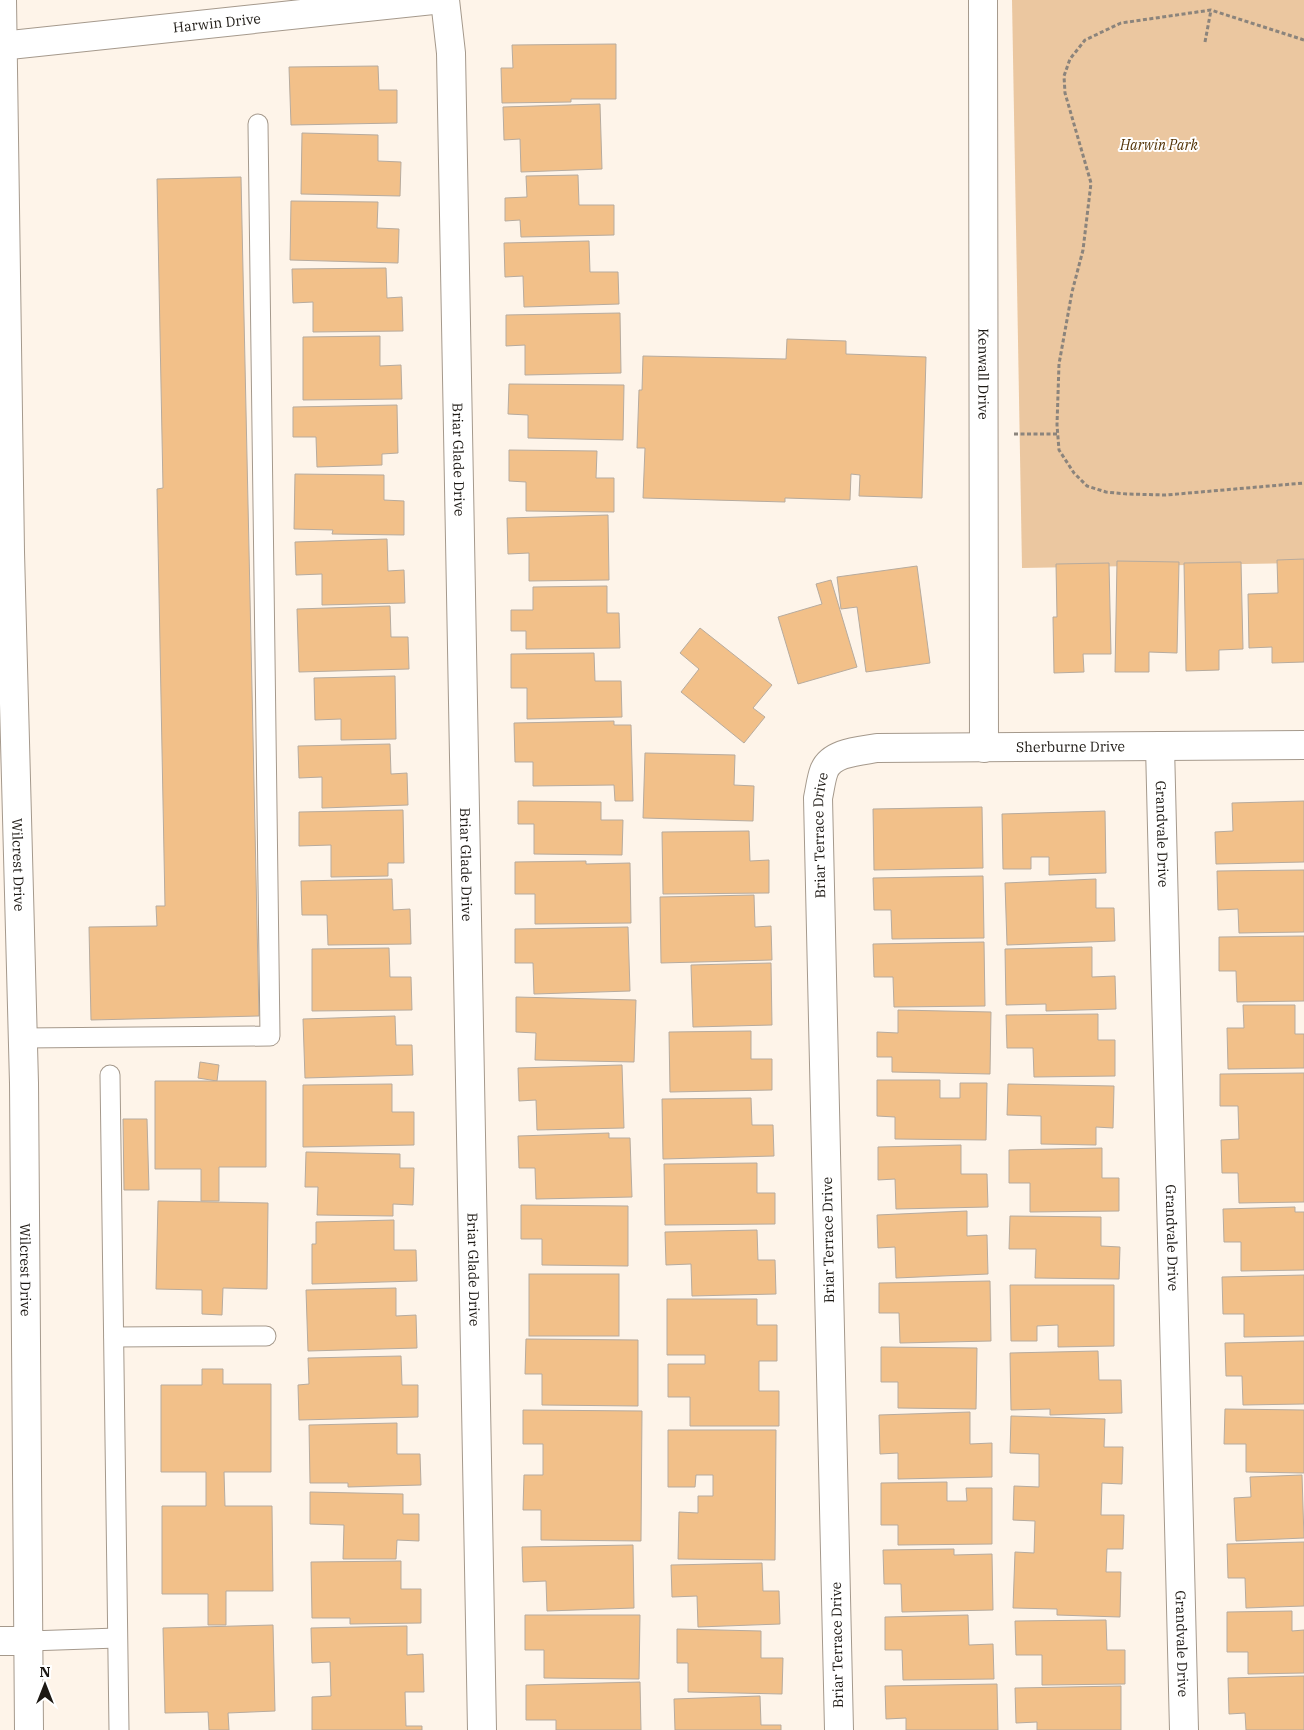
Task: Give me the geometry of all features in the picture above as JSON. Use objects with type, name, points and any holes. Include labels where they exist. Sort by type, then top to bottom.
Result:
[{"type":"street","name":"Wilcrest Drive","points":[[2,0],[5,551],[22,1038],[12,1084],[29,1641],[29,1730]]},
{"type":"street","name":"Harwin Drive","points":[[1,46],[433,0]]},
{"type":"street","name":"Briar Glade Drive","points":[[445,0],[451,62],[482,1730]]},
{"type":"street","name":"Kenwall Drive","points":[[983,0],[984,748]]},
{"type":"street","name":"Sherburne Drive","points":[[837,757],[877,748],[1304,744]]},
{"type":"street","name":"Grandvale Drive","points":[[1160,746],[1184,1730]]},
{"type":"street","name":"Briar Terrace Drive","points":[[837,757],[824,768],[818,798],[840,1730]]},
{"type":"street","points":[[0,1641],[29,1641]]},
{"type":"lane","points":[[22,1038],[270,1036],[258,124]]},
{"type":"lane","points":[[110,1075],[119,1730]]},
{"type":"lane","points":[[114,1338],[266,1336]]},
{"type":"lane","points":[[29,1641],[117,1638]]},
{"type":"path","points":[[1304,40],[1211,10],[1121,23],[1085,40],[1070,59],[1064,76],[1065,93],[1091,182],[1083,250],[1072,292],[1060,364],[1058,434],[1060,450],[1074,472],[1088,486],[1106,492],[1166,495],[1304,483]]},
{"type":"path","points":[[1205,42],[1211,10]]},
{"type":"path","points":[[984,434],[1058,434]]},
{"type":"green space","name":"Harwin Park","points":[[1012,0],[1304,0],[1304,563],[1022,568]]},
{"type":"building","points":[[616,44],[616,99],[571,99],[571,102],[502,103],[501,68],[513,68],[512,45]]},
{"type":"building","points":[[378,66],[379,90],[397,90],[397,123],[291,125],[289,67]]},
{"type":"building","points":[[600,104],[602,169],[521,172],[520,139],[504,140],[503,107]]},
{"type":"building","points":[[302,133],[378,135],[378,161],[401,162],[400,196],[301,194]]},
{"type":"building","points":[[578,175],[579,205],[614,205],[614,235],[521,237],[520,220],[505,221],[505,198],[527,197],[526,176]]},
{"type":"building","points":[[241,177],[259,1016],[91,1020],[89,927],[157,926],[156,906],[165,906],[157,489],[163,488],[157,179]]},
{"type":"building","points":[[291,201],[378,202],[377,228],[399,229],[398,263],[290,260]]},
{"type":"building","points":[[589,241],[590,272],[618,272],[619,304],[524,307],[523,276],[505,277],[504,243]]},
{"type":"building","points":[[386,268],[387,298],[402,297],[403,331],[313,332],[313,302],[293,303],[292,269]]},
{"type":"building","points":[[620,313],[621,373],[525,375],[525,345],[506,346],[506,315]]},
{"type":"building","points":[[380,336],[380,366],[401,365],[402,399],[303,400],[303,337]]},
{"type":"building","points":[[787,339],[846,341],[846,354],[926,357],[922,498],[859,496],[860,475],[851,474],[850,500],[785,498],[785,502],[643,498],[645,448],[637,448],[639,390],[642,390],[643,356],[786,359]]},
{"type":"building","points":[[509,384],[624,385],[623,440],[528,438],[528,415],[508,414]]},
{"type":"building","points":[[397,405],[398,453],[382,454],[382,465],[317,467],[316,437],[293,437],[293,407]]},
{"type":"building","points":[[509,450],[597,451],[596,478],[614,478],[614,512],[526,511],[526,482],[509,481]]},
{"type":"building","points":[[295,474],[384,475],[384,500],[404,501],[404,535],[332,534],[333,530],[294,529]]},
{"type":"building","points":[[608,515],[609,580],[529,581],[529,553],[508,554],[507,518]]},
{"type":"building","points":[[387,539],[388,571],[404,570],[405,603],[322,605],[322,574],[296,575],[295,542]]},
{"type":"building","points":[[1304,559],[1304,662],[1272,663],[1272,647],[1249,648],[1248,594],[1278,593],[1277,560]]},
{"type":"building","points":[[1117,561],[1179,562],[1177,653],[1149,652],[1149,672],[1115,672]]},
{"type":"building","points":[[1241,562],[1243,649],[1219,650],[1219,670],[1186,671],[1184,563]]},
{"type":"building","points":[[1109,563],[1111,654],[1083,654],[1084,672],[1054,673],[1053,617],[1057,617],[1056,564]]},
{"type":"building","points":[[917,566],[930,663],[866,672],[857,607],[841,609],[837,577]]},
{"type":"building","points":[[831,580],[857,667],[798,684],[778,617],[822,604],[816,584]]},
{"type":"building","points":[[607,586],[607,613],[619,613],[620,648],[526,649],[526,631],[511,631],[511,610],[533,610],[533,587]]},
{"type":"building","points":[[390,606],[391,637],[408,637],[409,669],[299,672],[297,609]]},
{"type":"building","points":[[700,628],[772,685],[753,708],[765,717],[744,743],[681,692],[699,669],[680,653]]},
{"type":"building","points":[[594,653],[595,681],[621,681],[622,717],[527,719],[527,688],[511,688],[511,654]]},
{"type":"building","points":[[395,676],[396,739],[341,740],[341,719],[315,720],[314,678]]},
{"type":"building","points":[[614,721],[614,725],[631,725],[633,801],[615,801],[614,785],[533,786],[533,762],[515,762],[514,723]]},
{"type":"building","points":[[390,744],[391,774],[407,773],[408,805],[322,808],[322,777],[299,778],[298,746]]},
{"type":"building","points":[[645,753],[735,755],[734,785],[754,786],[753,821],[643,818]]},
{"type":"building","points":[[518,801],[601,802],[601,820],[623,820],[622,855],[534,854],[534,824],[518,824]]},
{"type":"building","points":[[1304,801],[1304,862],[1216,864],[1215,832],[1233,831],[1232,803]]},
{"type":"building","points":[[982,807],[983,868],[874,870],[873,809]]},
{"type":"building","points":[[403,810],[404,863],[388,863],[388,876],[331,877],[331,845],[299,846],[299,812]]},
{"type":"building","points":[[1105,811],[1106,873],[1049,875],[1049,857],[1031,857],[1031,869],[1003,869],[1002,814]]},
{"type":"building","points":[[749,831],[750,861],[769,860],[769,893],[663,894],[662,832]]},
{"type":"building","points":[[586,861],[586,864],[630,863],[631,923],[535,924],[535,894],[515,894],[515,862]]},
{"type":"building","points":[[1304,870],[1304,932],[1239,933],[1238,909],[1218,910],[1217,871]]},
{"type":"building","points":[[983,876],[984,938],[892,939],[891,910],[874,910],[873,878]]},
{"type":"building","points":[[392,879],[393,910],[410,909],[411,944],[328,945],[327,915],[302,915],[301,881]]},
{"type":"building","points":[[1096,879],[1096,908],[1114,908],[1115,941],[1007,945],[1005,883]]},
{"type":"building","points":[[754,895],[755,927],[771,926],[772,960],[661,963],[660,897]]},
{"type":"building","points":[[628,927],[630,991],[534,994],[533,963],[515,963],[515,929]]},
{"type":"building","points":[[1304,936],[1304,1001],[1237,1002],[1236,971],[1219,971],[1219,937]]},
{"type":"building","points":[[984,942],[985,1006],[894,1007],[893,977],[874,977],[873,944]]},
{"type":"building","points":[[1092,947],[1092,977],[1115,976],[1116,1009],[1046,1011],[1046,1004],[1006,1005],[1005,949]]},
{"type":"building","points":[[389,948],[390,977],[411,977],[412,1010],[312,1011],[312,949]]},
{"type":"building","points":[[771,963],[772,1025],[693,1027],[691,965]]},
{"type":"building","points":[[516,997],[636,1000],[634,1062],[535,1060],[536,1033],[516,1032]]},
{"type":"building","points":[[1243,1005],[1295,1005],[1295,1034],[1304,1034],[1304,1068],[1228,1069],[1227,1028],[1244,1028]]},
{"type":"building","points":[[898,1010],[991,1012],[990,1074],[892,1072],[892,1057],[877,1057],[877,1032],[898,1033]]},
{"type":"building","points":[[1098,1014],[1098,1040],[1115,1040],[1115,1076],[1034,1077],[1033,1048],[1007,1048],[1006,1015]]},
{"type":"building","points":[[395,1016],[396,1045],[412,1045],[413,1075],[305,1078],[303,1019]]},
{"type":"building","points":[[751,1031],[751,1059],[772,1059],[772,1090],[670,1092],[669,1032]]},
{"type":"building","points":[[200,1062],[219,1065],[217,1081],[198,1078]]},
{"type":"building","points":[[622,1065],[624,1128],[537,1130],[536,1100],[519,1101],[518,1068]]},
{"type":"building","points":[[1304,1073],[1304,1202],[1239,1203],[1238,1173],[1222,1173],[1221,1140],[1239,1139],[1238,1106],[1220,1106],[1220,1074]]},
{"type":"building","points":[[877,1080],[940,1080],[940,1098],[960,1098],[960,1083],[987,1083],[986,1140],[895,1139],[895,1117],[877,1116]]},
{"type":"building","points":[[155,1081],[266,1081],[266,1167],[219,1167],[219,1201],[201,1201],[201,1169],[155,1169]]},
{"type":"building","points":[[392,1084],[392,1112],[414,1112],[414,1145],[303,1147],[303,1085]]},
{"type":"building","points":[[1008,1084],[1114,1086],[1113,1128],[1096,1127],[1096,1145],[1041,1144],[1041,1116],[1007,1115]]},
{"type":"building","points":[[751,1098],[752,1125],[773,1125],[774,1156],[663,1159],[662,1099]]},
{"type":"building","points":[[123,1119],[147,1119],[149,1190],[124,1190]]},
{"type":"building","points":[[609,1133],[609,1138],[630,1138],[632,1197],[536,1199],[535,1168],[519,1168],[518,1136]]},
{"type":"building","points":[[961,1145],[961,1174],[987,1174],[988,1207],[896,1209],[895,1179],[878,1180],[878,1147]]},
{"type":"building","points":[[1102,1148],[1102,1178],[1119,1178],[1119,1211],[1030,1212],[1030,1183],[1009,1183],[1009,1150]]},
{"type":"building","points":[[306,1152],[400,1154],[400,1168],[414,1168],[413,1205],[393,1204],[393,1216],[317,1215],[318,1187],[305,1187]]},
{"type":"building","points":[[757,1163],[757,1193],[775,1193],[775,1224],[665,1225],[664,1164]]},
{"type":"building","points":[[158,1201],[268,1203],[267,1289],[223,1288],[222,1315],[202,1314],[202,1290],[156,1289]]},
{"type":"building","points":[[521,1205],[628,1206],[628,1266],[542,1265],[542,1239],[521,1239]]},
{"type":"building","points":[[1295,1207],[1295,1212],[1304,1212],[1304,1270],[1241,1271],[1241,1242],[1224,1242],[1223,1209]]},
{"type":"building","points":[[967,1211],[967,1236],[987,1235],[988,1274],[896,1278],[895,1247],[878,1248],[877,1215]]},
{"type":"building","points":[[1010,1216],[1101,1217],[1101,1246],[1120,1247],[1119,1279],[1035,1278],[1036,1249],[1009,1249]]},
{"type":"building","points":[[394,1220],[394,1250],[416,1250],[417,1281],[312,1284],[312,1244],[316,1244],[316,1222]]},
{"type":"building","points":[[757,1230],[758,1260],[775,1260],[776,1294],[692,1296],[691,1264],[666,1265],[665,1232]]},
{"type":"building","points":[[529,1274],[619,1274],[619,1336],[529,1336]]},
{"type":"building","points":[[1304,1275],[1304,1336],[1244,1337],[1244,1314],[1223,1314],[1222,1277]]},
{"type":"building","points":[[990,1281],[991,1341],[900,1343],[899,1313],[879,1313],[879,1283]]},
{"type":"building","points":[[1010,1285],[1114,1285],[1114,1346],[1058,1347],[1058,1325],[1037,1326],[1037,1341],[1011,1341]]},
{"type":"building","points":[[396,1288],[396,1316],[416,1315],[417,1348],[308,1351],[306,1290]]},
{"type":"building","points":[[667,1299],[757,1299],[757,1325],[777,1325],[777,1361],[759,1361],[759,1391],[779,1391],[779,1426],[690,1426],[690,1397],[668,1397],[668,1364],[705,1364],[705,1355],[667,1355]]},
{"type":"building","points":[[526,1339],[638,1340],[638,1406],[542,1405],[542,1374],[525,1374]]},
{"type":"building","points":[[1304,1341],[1304,1404],[1243,1405],[1242,1376],[1226,1376],[1225,1343]]},
{"type":"building","points":[[881,1347],[977,1348],[976,1409],[898,1408],[898,1382],[881,1382]]},
{"type":"building","points":[[1098,1351],[1099,1380],[1121,1380],[1122,1413],[1050,1415],[1050,1409],[1011,1410],[1010,1353]]},
{"type":"building","points":[[401,1356],[402,1385],[418,1385],[418,1417],[299,1420],[298,1385],[309,1384],[308,1358]]},
{"type":"building","points":[[202,1369],[223,1369],[223,1384],[271,1384],[271,1472],[224,1472],[225,1506],[272,1506],[273,1591],[226,1591],[226,1625],[208,1625],[208,1594],[162,1594],[162,1506],[206,1506],[206,1472],[161,1472],[161,1385],[202,1385]]},
{"type":"building","points":[[1225,1409],[1304,1410],[1304,1473],[1246,1472],[1246,1444],[1224,1444]]},
{"type":"building","points":[[523,1410],[642,1411],[641,1541],[541,1540],[541,1510],[523,1510],[524,1475],[543,1475],[543,1444],[523,1444]]},
{"type":"building","points":[[970,1412],[970,1444],[992,1443],[992,1477],[898,1479],[898,1453],[880,1454],[879,1415]]},
{"type":"building","points":[[1011,1416],[1105,1419],[1104,1447],[1123,1447],[1122,1484],[1102,1483],[1101,1515],[1124,1515],[1123,1549],[1107,1549],[1106,1572],[1121,1572],[1120,1617],[1057,1615],[1057,1609],[1013,1608],[1015,1552],[1034,1553],[1035,1521],[1013,1520],[1014,1486],[1039,1487],[1039,1454],[1010,1453]]},
{"type":"building","points":[[397,1423],[397,1454],[420,1454],[421,1485],[348,1487],[348,1483],[310,1483],[309,1425]]},
{"type":"building","points":[[668,1430],[776,1430],[775,1560],[678,1559],[679,1512],[698,1513],[698,1496],[713,1496],[713,1475],[696,1475],[695,1487],[668,1487]]},
{"type":"building","points":[[1302,1475],[1304,1538],[1236,1541],[1234,1498],[1251,1497],[1250,1477]]},
{"type":"building","points":[[947,1482],[947,1501],[967,1501],[966,1488],[992,1488],[992,1544],[898,1545],[898,1525],[881,1525],[881,1483]]},
{"type":"building","points":[[310,1492],[403,1494],[403,1514],[419,1514],[419,1541],[397,1540],[396,1559],[343,1559],[344,1525],[310,1524]]},
{"type":"building","points":[[1304,1542],[1304,1606],[1246,1608],[1245,1578],[1228,1578],[1227,1544]]},
{"type":"building","points":[[633,1545],[634,1608],[547,1611],[546,1581],[523,1582],[522,1547]]},
{"type":"building","points":[[954,1549],[954,1555],[992,1554],[993,1610],[902,1612],[901,1584],[884,1584],[883,1550]]},
{"type":"building","points":[[401,1561],[401,1589],[421,1589],[421,1623],[350,1624],[350,1618],[312,1618],[311,1562]]},
{"type":"building","points":[[762,1563],[763,1591],[779,1591],[780,1624],[698,1627],[697,1596],[672,1597],[671,1565]]},
{"type":"building","points":[[1292,1611],[1292,1631],[1304,1630],[1304,1673],[1248,1674],[1248,1652],[1227,1652],[1227,1612]]},
{"type":"building","points":[[525,1615],[640,1615],[639,1679],[544,1678],[544,1650],[525,1650]]},
{"type":"building","points":[[968,1615],[969,1645],[993,1644],[994,1679],[903,1680],[902,1650],[885,1650],[885,1617]]},
{"type":"building","points":[[1106,1620],[1107,1650],[1125,1650],[1125,1684],[1042,1685],[1042,1655],[1016,1655],[1015,1621]]},
{"type":"building","points":[[273,1625],[275,1711],[228,1713],[229,1730],[209,1730],[208,1712],[165,1713],[163,1628]]},
{"type":"building","points":[[407,1626],[407,1655],[423,1654],[424,1692],[405,1692],[406,1726],[422,1726],[422,1730],[312,1730],[312,1697],[331,1696],[330,1662],[312,1663],[311,1628]]},
{"type":"building","points":[[677,1629],[761,1631],[761,1658],[783,1658],[782,1694],[688,1692],[688,1663],[677,1663]]},
{"type":"building","points":[[1304,1676],[1304,1730],[1246,1730],[1245,1713],[1229,1714],[1228,1678]]},
{"type":"building","points":[[640,1682],[641,1730],[556,1730],[556,1720],[526,1720],[526,1685]]},
{"type":"building","points":[[997,1684],[998,1730],[906,1730],[906,1718],[886,1719],[885,1686]]},
{"type":"building","points":[[1121,1686],[1121,1730],[1037,1730],[1037,1722],[1016,1723],[1015,1688]]},
{"type":"building","points":[[760,1696],[761,1725],[781,1725],[781,1730],[675,1730],[674,1699]]}]
